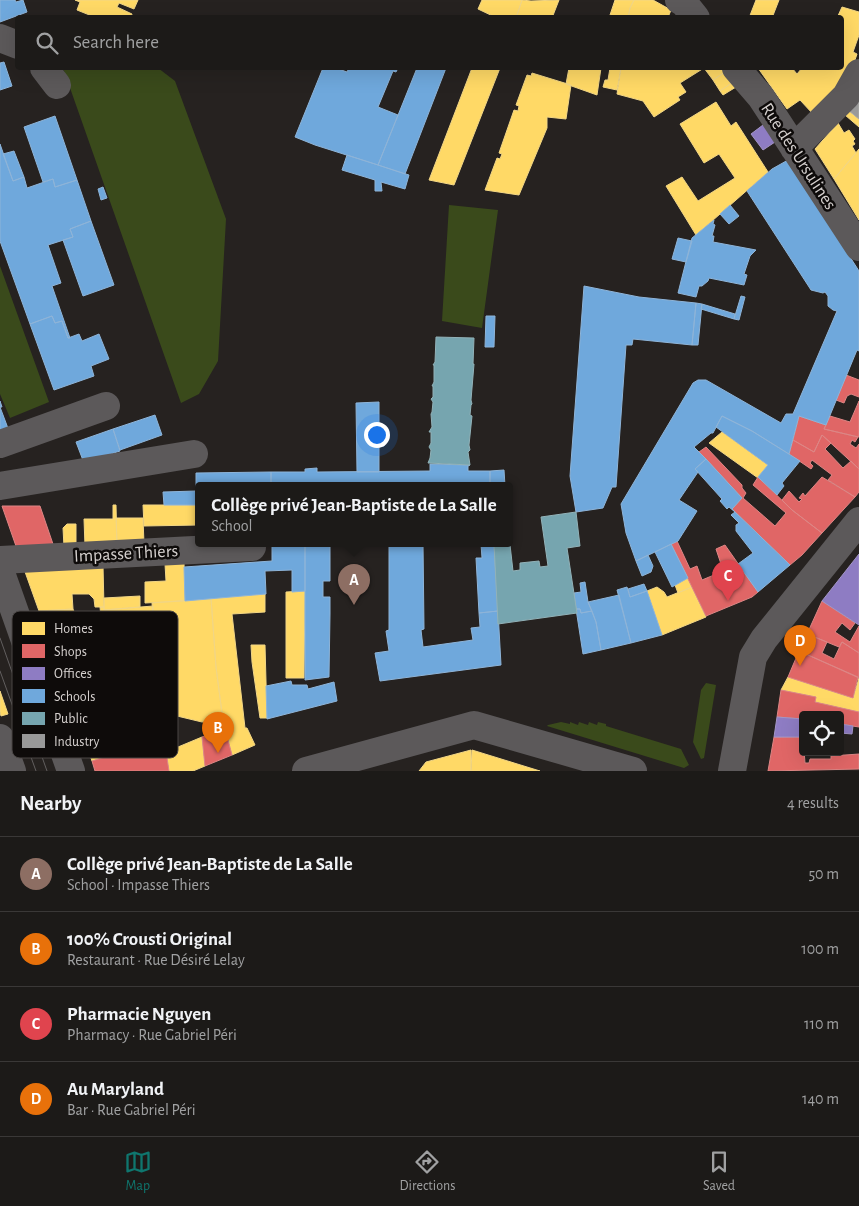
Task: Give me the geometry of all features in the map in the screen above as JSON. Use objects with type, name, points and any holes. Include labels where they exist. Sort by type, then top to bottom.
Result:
[{"type":"street","points":[[679,0],[694,15]]},
{"type":"street","points":[[0,38],[15,44]]},
{"type":"street","name":"Rue des Ursulines","points":[[738,70],[761,97],[859,247]]},
{"type":"street","points":[[794,148],[846,96],[859,73]]},
{"type":"street","points":[[0,444],[106,406]]},
{"type":"street","points":[[0,486],[194,454]]},
{"type":"street","points":[[732,771],[753,657],[764,639],[859,521]]},
{"type":"street","name":"Impasse Thiers","points":[[0,560],[252,547]]},
{"type":"street","points":[[0,570],[14,611]]},
{"type":"street","points":[[306,771],[353,758],[396,759],[474,725],[633,771]]},
{"type":"street","points":[[0,738],[12,771]]},
{"type":"street","points":[[66,758],[71,771]]},
{"type":"green space","points":[[64,70],[161,70],[175,81],[226,219],[218,361],[199,394],[181,403]]},
{"type":"green space","points":[[449,205],[498,210],[482,328],[442,321]]},
{"type":"green space","points":[[0,266],[49,402],[10,418],[0,394]]},
{"type":"green space","points":[[706,683],[716,685],[704,758],[701,759],[693,742],[701,690]]},
{"type":"green space","points":[[561,722],[570,724],[570,722],[578,725],[579,722],[588,725],[589,722],[597,725],[598,722],[681,749],[689,765],[684,768],[547,726]]},
{"type":"building: Homes","points":[[75,0],[138,0],[134,9],[119,3],[117,7],[132,15],[90,15],[77,10],[80,2]]},
{"type":"building: Homes","points":[[482,0],[522,0],[517,15],[491,15],[478,9]]},
{"type":"building: Homes","points":[[522,0],[559,0],[553,15],[517,15]]},
{"type":"building: Homes","points":[[615,0],[634,0],[629,15],[610,15]]},
{"type":"building: Homes","points":[[634,0],[653,0],[671,10],[669,15],[629,15]]},
{"type":"building: Homes","points":[[756,0],[779,0],[773,15],[750,15]]},
{"type":"building: Homes","points":[[842,7],[859,12],[859,35],[853,52],[857,54],[852,69],[813,114],[800,100],[787,109],[759,70],[794,70],[797,74],[800,70],[844,70],[844,15],[838,15]]},
{"type":"building: Homes","points":[[471,70],[499,70],[454,185],[429,180]]},
{"type":"building: Homes","points":[[569,70],[601,70],[597,95],[566,84]]},
{"type":"building: Homes","points":[[610,70],[621,70],[617,90],[603,87],[605,80],[608,80]]},
{"type":"building: Homes","points":[[621,70],[701,70],[680,83],[686,92],[678,97],[680,100],[654,117],[643,101],[617,94]]},
{"type":"building: Homes","points":[[706,70],[724,70],[725,72],[713,80]]},
{"type":"building: Homes","points":[[725,72],[733,82],[720,91],[713,80]]},
{"type":"building: Homes","points":[[532,73],[571,85],[566,119],[547,117],[547,128],[519,195],[485,190],[497,158],[500,159],[502,154],[499,153],[514,110],[518,111],[519,106],[516,105],[527,75],[531,76]]},
{"type":"building: Homes","points":[[733,82],[736,87],[723,95],[720,91]]},
{"type":"building: Homes","points":[[716,102],[731,126],[736,122],[768,172],[696,235],[666,186],[682,177],[698,201],[735,178],[719,154],[704,163],[680,124]]},
{"type":"building: Homes","points":[[848,110],[859,119],[859,127],[845,115]]},
{"type":"building: Homes","points":[[838,123],[844,133],[849,130],[855,139],[853,141],[855,144],[852,146],[856,153],[834,179],[815,149]]},
{"type":"building: Homes","points":[[859,149],[859,220],[834,179]]},
{"type":"building: Homes","points":[[722,432],[768,465],[758,478],[709,443]]},
{"type":"building: Homes","points":[[113,505],[116,505],[117,545],[85,546],[84,519],[113,519]]},
{"type":"building: Homes","points":[[143,505],[195,505],[195,525],[144,526]]},
{"type":"building: Homes","points":[[116,518],[143,518],[144,544],[117,545]]},
{"type":"building: Homes","points":[[67,524],[76,524],[76,546],[64,547],[63,528]]},
{"type":"building: Homes","points":[[184,563],[185,601],[145,603],[145,582],[166,581],[165,564]]},
{"type":"building: Homes","points":[[103,566],[104,607],[95,607],[94,599],[89,594],[72,594],[73,609],[39,611],[24,569]]},
{"type":"building: Homes","points":[[688,578],[692,587],[678,593],[675,585]]},
{"type":"building: Homes","points":[[657,587],[667,597],[692,587],[706,617],[662,635],[647,591]]},
{"type":"building: Homes","points":[[305,591],[304,678],[286,678],[286,592]]},
{"type":"building: Homes","points":[[265,594],[265,612],[232,614],[245,728],[247,728],[255,745],[232,755],[223,721],[216,667],[211,598]]},
{"type":"building: Homes","points":[[140,596],[140,607],[104,610],[104,598]]},
{"type":"building: Homes","points":[[211,598],[216,667],[223,721],[202,722],[178,716],[178,611],[153,611],[152,603]]},
{"type":"building: Homes","points":[[153,606],[153,611],[100,611],[100,607],[104,607],[104,610]]},
{"type":"building: Homes","points":[[73,609],[74,611],[39,611]]},
{"type":"building: Homes","points":[[251,645],[265,645],[267,718],[260,718]]},
{"type":"building: Homes","points":[[788,677],[853,698],[859,678],[859,712],[815,702],[816,697],[781,690]]},
{"type":"building: Homes","points":[[0,691],[8,714],[1,716],[0,712]]},
{"type":"building: Homes","points":[[202,737],[205,766],[193,771],[169,771],[167,758],[178,758],[178,747]]},
{"type":"building: Homes","points":[[471,750],[471,771],[419,771],[426,762]]},
{"type":"building: Homes","points":[[472,750],[540,771],[471,771]]},
{"type":"building: Shops","points":[[846,375],[859,380],[859,397],[851,394],[847,396],[844,403],[836,400]]},
{"type":"building: Shops","points":[[859,401],[859,437],[824,429],[830,416],[850,422]]},
{"type":"building: Shops","points":[[799,416],[826,425],[824,429],[858,437],[855,442],[852,440],[850,444],[856,448],[859,444],[859,469],[822,435],[814,452],[793,440]]},
{"type":"building: Shops","points":[[822,435],[831,443],[825,449],[843,468],[851,461],[859,469],[859,492],[855,497],[828,480],[832,475],[812,460],[810,463],[813,466],[811,469],[789,454],[793,440],[814,452]]},
{"type":"building: Shops","points":[[706,447],[742,485],[746,493],[743,498],[775,526],[786,513],[753,485],[758,477],[792,510],[822,533],[790,565],[732,509],[742,498],[699,452]]},
{"type":"building: Shops","points":[[822,477],[855,497],[822,533],[782,500],[789,491],[799,502],[802,499],[799,498],[803,493],[805,496]]},
{"type":"building: Shops","points":[[2,506],[40,506],[54,547],[17,549]]},
{"type":"building: Shops","points":[[677,541],[690,569],[697,566],[702,580],[714,575],[713,572],[722,567],[716,549],[725,545],[758,592],[752,597],[706,616],[671,544]]},
{"type":"building: Shops","points":[[822,601],[855,623],[850,630],[842,623],[835,632],[850,642],[859,626],[859,653],[842,642],[839,647],[807,634]]},
{"type":"building: Shops","points":[[807,634],[827,642],[822,653],[834,659],[842,642],[859,653],[859,678],[799,651]]},
{"type":"building: Shops","points":[[799,651],[858,677],[853,698],[788,677]]},
{"type":"building: Shops","points":[[781,690],[816,697],[815,702],[859,712],[859,727],[844,725],[844,711],[799,711],[799,719],[777,717]]},
{"type":"building: Shops","points":[[223,721],[232,755],[205,766],[202,737],[212,733],[211,722]]},
{"type":"building: Shops","points":[[774,737],[799,737],[799,756],[804,756],[805,763],[809,763],[810,759],[831,759],[831,756],[859,754],[859,769],[768,771]]},
{"type":"building: Shops","points":[[101,758],[167,758],[169,771],[95,771],[92,761]]},
{"type":"building: Offices","points":[[763,125],[775,142],[763,150],[751,134]]},
{"type":"building: Offices","points":[[859,554],[859,625],[822,601]]},
{"type":"building: Offices","points":[[777,717],[799,719],[799,737],[774,737]]},
{"type":"building: Offices","points":[[844,725],[853,726],[852,734],[844,733]]},
{"type":"building: Schools","points":[[0,0],[15,0],[16,2],[23,0],[27,12],[0,22]]},
{"type":"building: Schools","points":[[4,62],[12,86],[0,90],[0,63]]},
{"type":"building: Schools","points":[[322,70],[342,70],[347,72],[348,70],[397,70],[396,72],[393,71],[378,107],[398,115],[378,165],[295,137]]},
{"type":"building: Schools","points":[[416,70],[445,70],[405,174],[378,165]]},
{"type":"building: Schools","points":[[55,116],[77,180],[55,187],[53,179],[43,182],[24,127]]},
{"type":"building: Schools","points":[[0,144],[13,181],[24,177],[27,188],[53,179],[55,187],[77,180],[91,221],[70,229],[73,237],[48,245],[61,283],[52,286],[70,338],[68,338],[62,321],[55,323],[52,316],[30,324],[0,241]]},
{"type":"building: Schools","points":[[14,151],[24,177],[13,181],[3,154]]},
{"type":"building: Schools","points":[[347,155],[409,175],[405,189],[381,182],[382,191],[375,191],[375,180],[342,170]]},
{"type":"building: Schools","points":[[788,160],[859,271],[859,351],[857,350],[826,425],[799,416],[789,454],[752,431],[722,416],[713,433],[694,447],[706,459],[695,469],[698,472],[679,500],[697,511],[678,541],[636,561],[626,533],[621,504],[693,383],[698,380],[706,380],[781,423],[786,414],[793,414],[837,311],[828,306],[828,296],[825,292],[811,290],[747,191],[772,169]]},
{"type":"building: Schools","points":[[103,187],[107,198],[101,200],[98,189]]},
{"type":"building: Schools","points":[[730,205],[739,216],[729,224],[720,214]]},
{"type":"building: Schools","points":[[714,220],[713,242],[756,250],[750,256],[744,274],[747,275],[744,285],[709,278],[702,286],[699,286],[696,297],[678,293],[692,238]]},
{"type":"building: Schools","points":[[91,221],[114,285],[83,296],[63,240],[73,237],[70,229]]},
{"type":"building: Schools","points":[[678,238],[692,241],[686,262],[672,259]]},
{"type":"building: Schools","points":[[584,286],[639,297],[696,303],[692,345],[633,339],[632,345],[626,345],[616,487],[612,487],[603,508],[576,512],[570,476]]},
{"type":"building: Schools","points":[[741,296],[745,297],[739,320],[734,319]]},
{"type":"building: Schools","points":[[696,303],[702,304],[698,345],[692,345]]},
{"type":"building: Schools","points":[[702,304],[735,314],[734,319],[701,309]]},
{"type":"building: Schools","points":[[52,316],[55,323],[62,321],[68,338],[79,334],[82,341],[99,334],[109,359],[91,366],[94,376],[54,390],[30,324]]},
{"type":"building: Schools","points":[[486,316],[495,316],[494,347],[485,347]]},
{"type":"building: Schools","points":[[379,402],[379,439],[384,441],[384,446],[379,446],[379,472],[357,472],[356,403]]},
{"type":"building: Schools","points":[[0,407],[9,431],[0,435]]},
{"type":"building: Schools","points":[[155,415],[162,435],[120,450],[113,429]]},
{"type":"building: Schools","points":[[722,416],[752,431],[800,461],[782,483],[784,486],[777,495],[758,477],[768,465],[716,427]]},
{"type":"building: Schools","points":[[113,429],[120,451],[84,463],[76,442]]},
{"type":"building: Schools","points":[[706,459],[742,498],[732,509],[790,565],[758,592],[738,564],[753,553],[736,531],[736,525],[739,523],[731,515],[735,512],[729,507],[727,509],[720,501],[722,499],[695,469]]},
{"type":"building: Schools","points":[[430,464],[470,465],[468,466],[468,471],[490,471],[490,482],[271,482],[271,472],[305,472],[305,469],[317,468],[317,472],[430,471]]},
{"type":"building: Schools","points":[[504,470],[505,482],[490,482],[490,471]]},
{"type":"building: Schools","points":[[271,472],[271,482],[196,482],[196,473]]},
{"type":"building: Schools","points":[[195,491],[195,505],[164,505],[163,492]]},
{"type":"building: Schools","points":[[671,544],[688,578],[672,587],[655,552]]},
{"type":"building: Schools","points":[[272,547],[305,547],[305,591],[292,592],[292,570],[265,571],[266,594],[185,601],[184,567],[272,561]]},
{"type":"building: Schools","points":[[305,547],[330,547],[330,581],[323,581],[323,597],[330,597],[329,677],[305,680]]},
{"type":"building: Schools","points":[[389,547],[423,547],[424,629],[421,630],[423,647],[473,640],[471,628],[480,627],[479,613],[498,611],[501,665],[380,681],[375,653],[389,651],[386,631],[389,630]]},
{"type":"building: Schools","points":[[481,547],[494,547],[498,611],[479,613],[476,558],[482,558]]},
{"type":"building: Schools","points":[[648,555],[653,566],[651,572],[642,576],[636,561]]},
{"type":"building: Schools","points":[[585,582],[588,602],[592,611],[581,613],[580,609],[576,609],[574,593],[581,592],[580,583]]},
{"type":"building: Schools","points":[[644,584],[647,591],[630,597],[628,589]]},
{"type":"building: Schools","points":[[627,587],[630,597],[647,591],[662,635],[631,643],[617,590]]},
{"type":"building: Schools","points":[[619,595],[631,643],[601,650],[596,622],[588,602]]},
{"type":"building: Schools","points":[[576,609],[580,609],[581,613],[592,611],[601,650],[583,654]]},
{"type":"building: Schools","points":[[291,681],[292,685],[307,685],[308,689],[334,682],[337,701],[267,719],[266,686]]},
{"type":"building: Public","points":[[436,337],[474,338],[470,415],[472,416],[470,450],[468,452],[470,465],[428,463],[431,450],[429,447],[431,432],[429,432],[432,427],[431,414],[433,402],[431,399],[433,397],[433,365],[435,362]]},
{"type":"building: Public","points":[[576,512],[580,546],[567,548],[577,613],[498,624],[494,547],[510,547],[513,571],[520,570],[520,563],[539,561],[540,567],[548,566],[541,517]]},
{"type":"building: Industry","points":[[859,98],[859,119],[848,110]]},
{"type":"tram line","points":[[0,638],[12,672]]},
{"type":"tram line","points":[[0,671],[12,704]]},
{"type":"tram line","points":[[31,758],[36,771]]},
{"type":"tram line","points":[[42,758],[47,771]]},
{"type":"place","name":"Pharmacie Nguyen","points":[[728,601]]},
{"type":"place","name":"Collège privé Jean-Baptiste de La Salle","points":[[354,605]]},
{"type":"place","name":"Au Maryland","points":[[800,666]]},
{"type":"place","name":"100% Crousti Original","points":[[218,753]]}]
